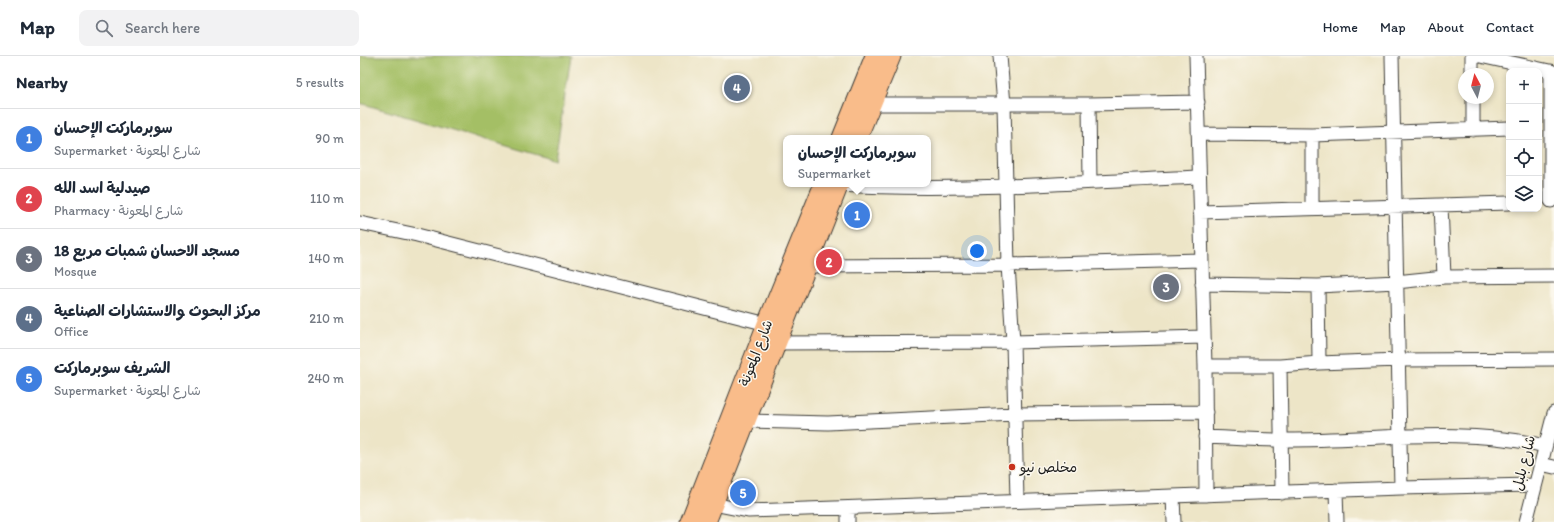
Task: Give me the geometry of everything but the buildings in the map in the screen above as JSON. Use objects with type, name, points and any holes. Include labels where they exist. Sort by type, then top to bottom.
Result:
[{"type":"highway","points":[[843,135],[875,56]]},
{"type":"highway","points":[[858,135],[891,56]]},
{"type":"highway","name":"شارع المعونة","points":[[706,522],[806,266],[833,187]]},
{"type":"highway","name":"شارع المعونة","points":[[690,522],[767,324],[833,187]]},
{"type":"street","points":[[1000,56],[1004,104],[1008,265],[1013,342],[1014,414],[1018,500]]},
{"type":"street","points":[[1196,56],[1205,366],[1206,495]]},
{"type":"street","points":[[1392,56],[1401,488]]},
{"type":"street","points":[[1472,56],[1472,68]]},
{"type":"street","points":[[1480,56],[1499,58],[1553,71],[1545,127],[1548,201]]},
{"type":"street","points":[[871,104],[1089,104],[1198,102]]},
{"type":"street","points":[[1089,104],[1090,182]]},
{"type":"street","points":[[1473,104],[1473,130]]},
{"type":"street","points":[[1198,134],[1312,135],[1506,128]]},
{"type":"street","points":[[1312,135],[1312,208]]},
{"type":"street","points":[[887,187],[1006,187],[1199,177]]},
{"type":"street","points":[[1200,212],[1506,203]]},
{"type":"street","points":[[1442,205],[1444,277]]},
{"type":"street","points":[[360,223],[417,235],[767,324]]},
{"type":"street","points":[[806,266],[1008,265],[1201,260]]},
{"type":"street","points":[[1202,284],[1318,286],[1396,282],[1444,277],[1554,276]]},
{"type":"street","points":[[1318,286],[1318,363]]},
{"type":"street","points":[[775,343],[1013,342],[1204,337]]},
{"type":"street","points":[[1205,366],[1280,366],[1399,360],[1554,359]]},
{"type":"street","points":[[1280,366],[1282,493]]},
{"type":"street","points":[[745,421],[828,423],[1014,414],[1206,412]]},
{"type":"street","name":"شارع بلبل","points":[[1526,522],[1554,413]]},
{"type":"street","points":[[1205,437],[1282,440],[1401,436],[1491,438],[1523,441],[1545,446]]},
{"type":"street","points":[[1541,464],[1554,467]]},
{"type":"street","points":[[713,504],[748,510],[848,508],[1018,500],[1535,485]]},
{"type":"street","points":[[1336,490],[1337,522]]},
{"type":"street","points":[[1173,496],[1174,522]]},
{"type":"street","points":[[848,508],[848,522]]},
{"type":"green space","points":[[360,56],[571,56],[555,160],[360,103]]},
{"type":"place","name":"مركز البحوث والاستشارات الصناعية","points":[[737,88]]},
{"type":"place","name":"سوبرماركت الإحسان","points":[[857,215]]},
{"type":"place","name":"صيدلية اسد الله","points":[[829,262]]},
{"type":"place","name":"مسجد الاحسان شمبات مربع 18","points":[[1166,287]]},
{"type":"place","name":"مخلص نيو","points":[[1012,467]]},
{"type":"place","name":"الشريف سوبرماركت","points":[[743,493]]}]
